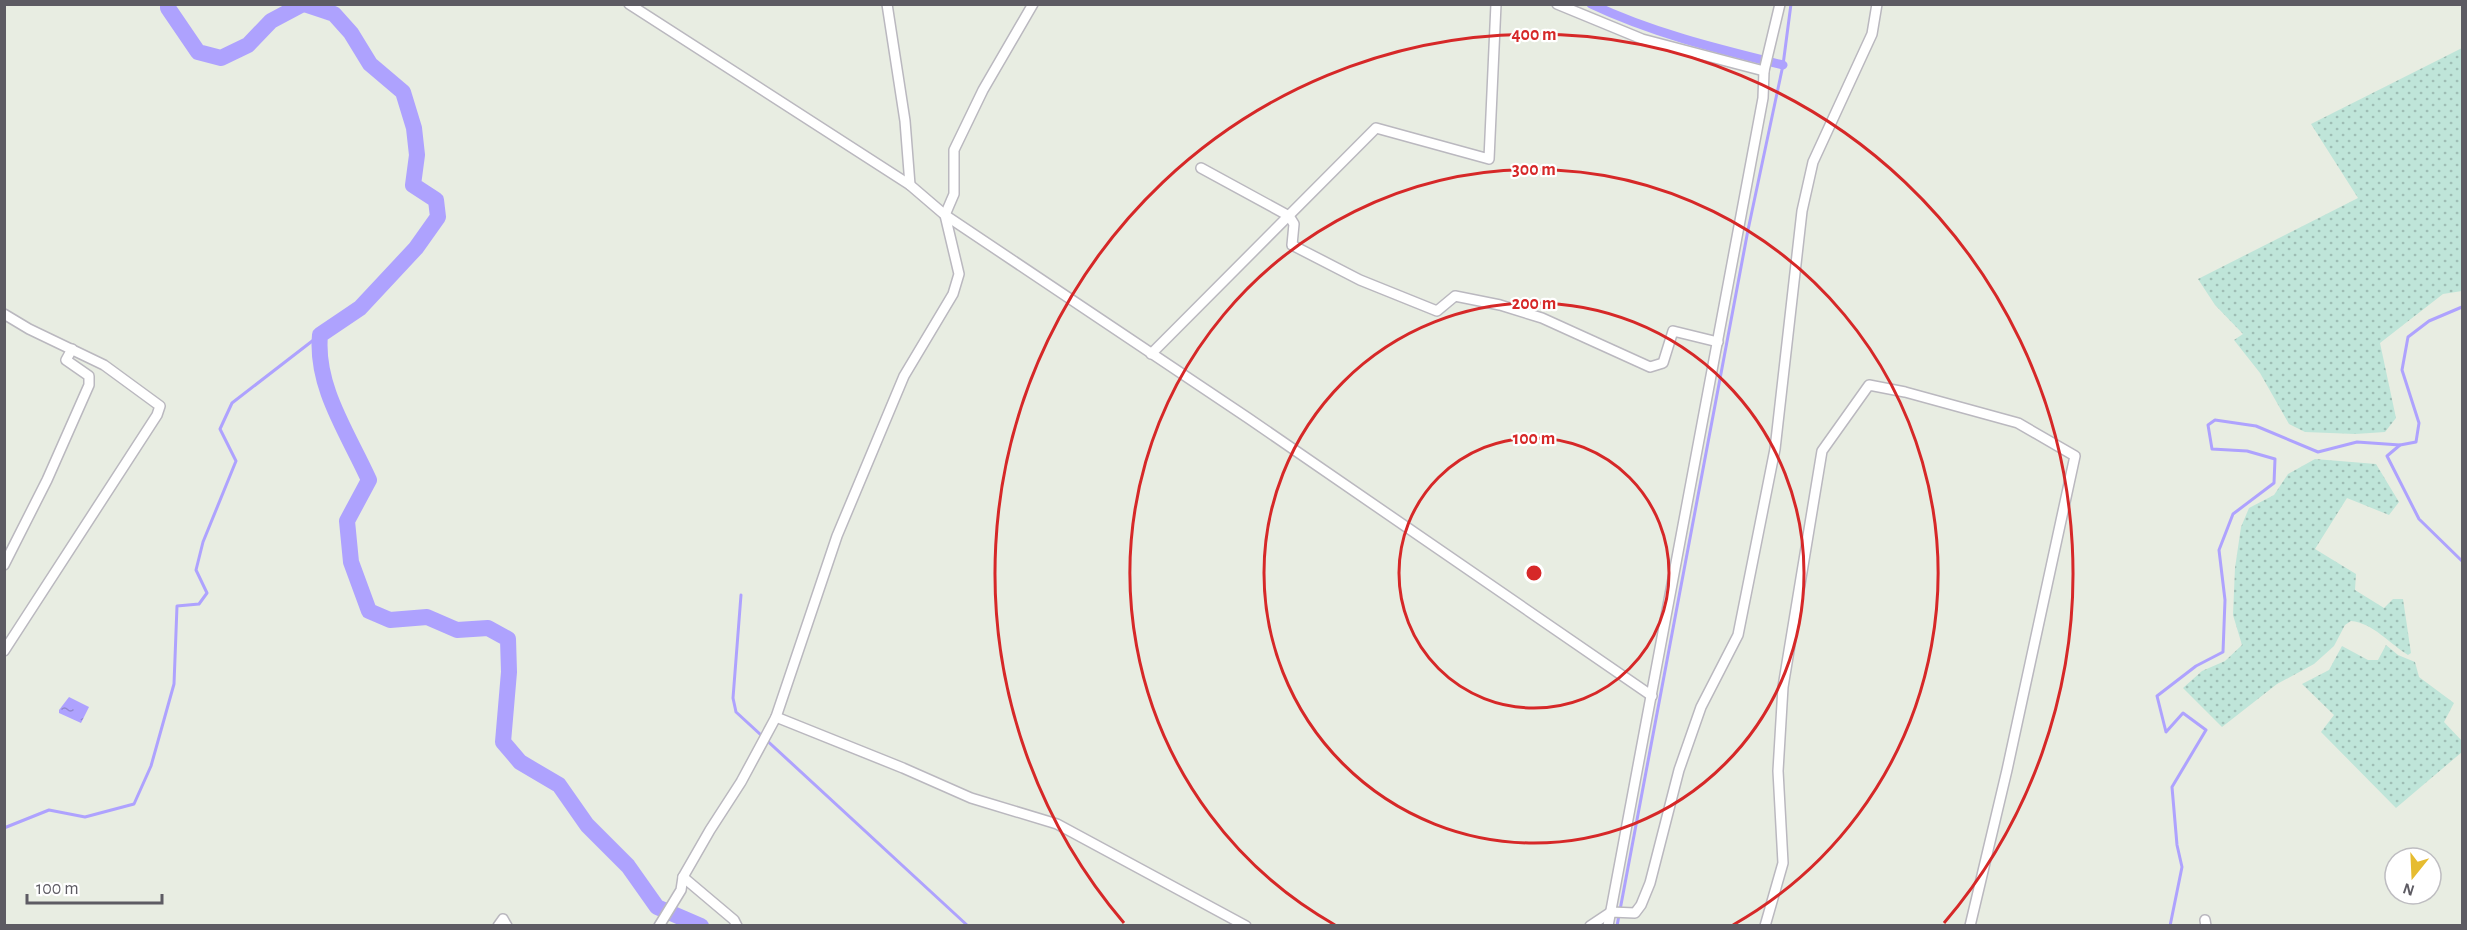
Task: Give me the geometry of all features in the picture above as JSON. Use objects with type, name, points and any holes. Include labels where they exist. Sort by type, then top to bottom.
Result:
[{"type":"street","points":[[629,4],[910,184],[945,215],[1652,696]]},
{"type":"street","points":[[887,4],[905,121],[910,184]]},
{"type":"street","points":[[659,926],[681,890],[683,877],[741,782],[776,717],[846,515],[904,376],[953,294],[959,274],[945,215],[954,194],[954,150],[982,90],[1033,4]]},
{"type":"street","points":[[1151,354],[1376,128],[1489,159],[1496,4]]},
{"type":"street","points":[[1557,4],[1642,39],[1764,71]]},
{"type":"street","points":[[1608,926],[1616,912],[1652,696],[1763,98],[1764,71],[1780,4]]},
{"type":"street","points":[[1590,926],[1616,912],[1635,913],[1641,905],[1650,884],[1679,770],[1701,707],[1738,635],[1775,449],[1802,211],[1813,162],[1872,34],[1878,4]]},
{"type":"street","points":[[1201,168],[1289,216],[1294,224],[1292,245],[1360,280],[1437,311],[1455,296],[1500,304],[1542,318],[1650,367],[1663,363],[1673,331],[1718,342]]},
{"type":"street","points":[[4,314],[29,329],[104,365],[160,406],[157,415],[4,651]]},
{"type":"street","points":[[4,565],[47,480],[89,385],[89,376],[66,360],[72,349]]},
{"type":"street","points":[[1765,926],[1783,863],[1778,771],[1783,687],[1822,451],[1869,386],[1905,392],[2018,423],[2075,456],[2007,770],[1970,926]]},
{"type":"street","points":[[776,717],[971,798],[1057,824],[1246,926]]},
{"type":"street","points":[[683,877],[734,920],[737,926]]},
{"type":"street","points":[[498,926],[503,919],[507,926]]},
{"type":"shaded area","points":[[2462,48],[2462,291],[2443,294],[2380,343],[2396,418],[2385,432],[2355,434],[2305,432],[2289,424],[2260,373],[2234,340],[2243,334],[2215,305],[2198,279],[2358,198],[2311,124]]},
{"type":"shaded area","points":[[2315,459],[2376,464],[2399,502],[2389,515],[2347,498],[2315,549],[2356,574],[2355,590],[2384,608],[2393,599],[2403,599],[2411,653],[2408,655],[2367,626],[2351,621],[2345,625],[2334,646],[2314,664],[2277,684],[2222,727],[2183,688],[2202,671],[2225,661],[2242,645],[2233,615],[2235,568],[2241,527],[2249,508],[2274,495],[2288,474]]},
{"type":"shaded area","points":[[2386,645],[2398,655],[2415,662],[2419,677],[2454,703],[2444,722],[2462,741],[2462,752],[2396,808],[2321,732],[2334,715],[2302,684],[2329,670],[2342,646],[2368,660],[2378,660]]},
{"type":"water","points":[[69,697],[89,707],[81,723],[59,713]]},
{"type":"waterway","points":[[168,4],[168,8],[198,52],[221,58],[248,45],[271,21],[303,4]]},
{"type":"waterway","points":[[304,4],[334,14],[351,33],[370,64],[403,92],[414,128],[417,155],[413,185],[436,200],[438,217],[416,248],[360,308],[320,335],[320,354],[328,392],[369,480],[347,521],[351,562],[369,611],[390,620],[427,617],[457,630],[488,628],[508,639],[509,672],[503,742],[520,762],[559,785],[587,825],[628,866],[657,907],[701,926]]},
{"type":"waterway","points":[[1591,4],[1661,32],[1783,65]]},
{"type":"waterway","points":[[1617,926],[1748,230],[1783,65],[1791,4]]},
{"type":"waterway","points":[[2170,926],[2182,867],[2177,845],[2172,787],[2206,730],[2183,713],[2166,732],[2157,696],[2196,666],[2223,652],[2225,600],[2219,550],[2233,514],[2274,483],[2275,459],[2247,451],[2212,449],[2208,425],[2215,420],[2256,426],[2318,452],[2357,442],[2400,445],[2416,442],[2419,423],[2402,370],[2408,337],[2429,321],[2462,307]]},
{"type":"waterway","points":[[4,828],[49,810],[85,817],[134,804],[151,766],[174,684],[177,606],[199,604],[207,593],[196,570],[203,542],[236,461],[220,429],[232,403],[320,335]]},
{"type":"waterway","points":[[2400,445],[2387,456],[2419,519],[2462,561]]},
{"type":"waterway","points":[[741,595],[733,698],[736,712],[968,926]]}]
